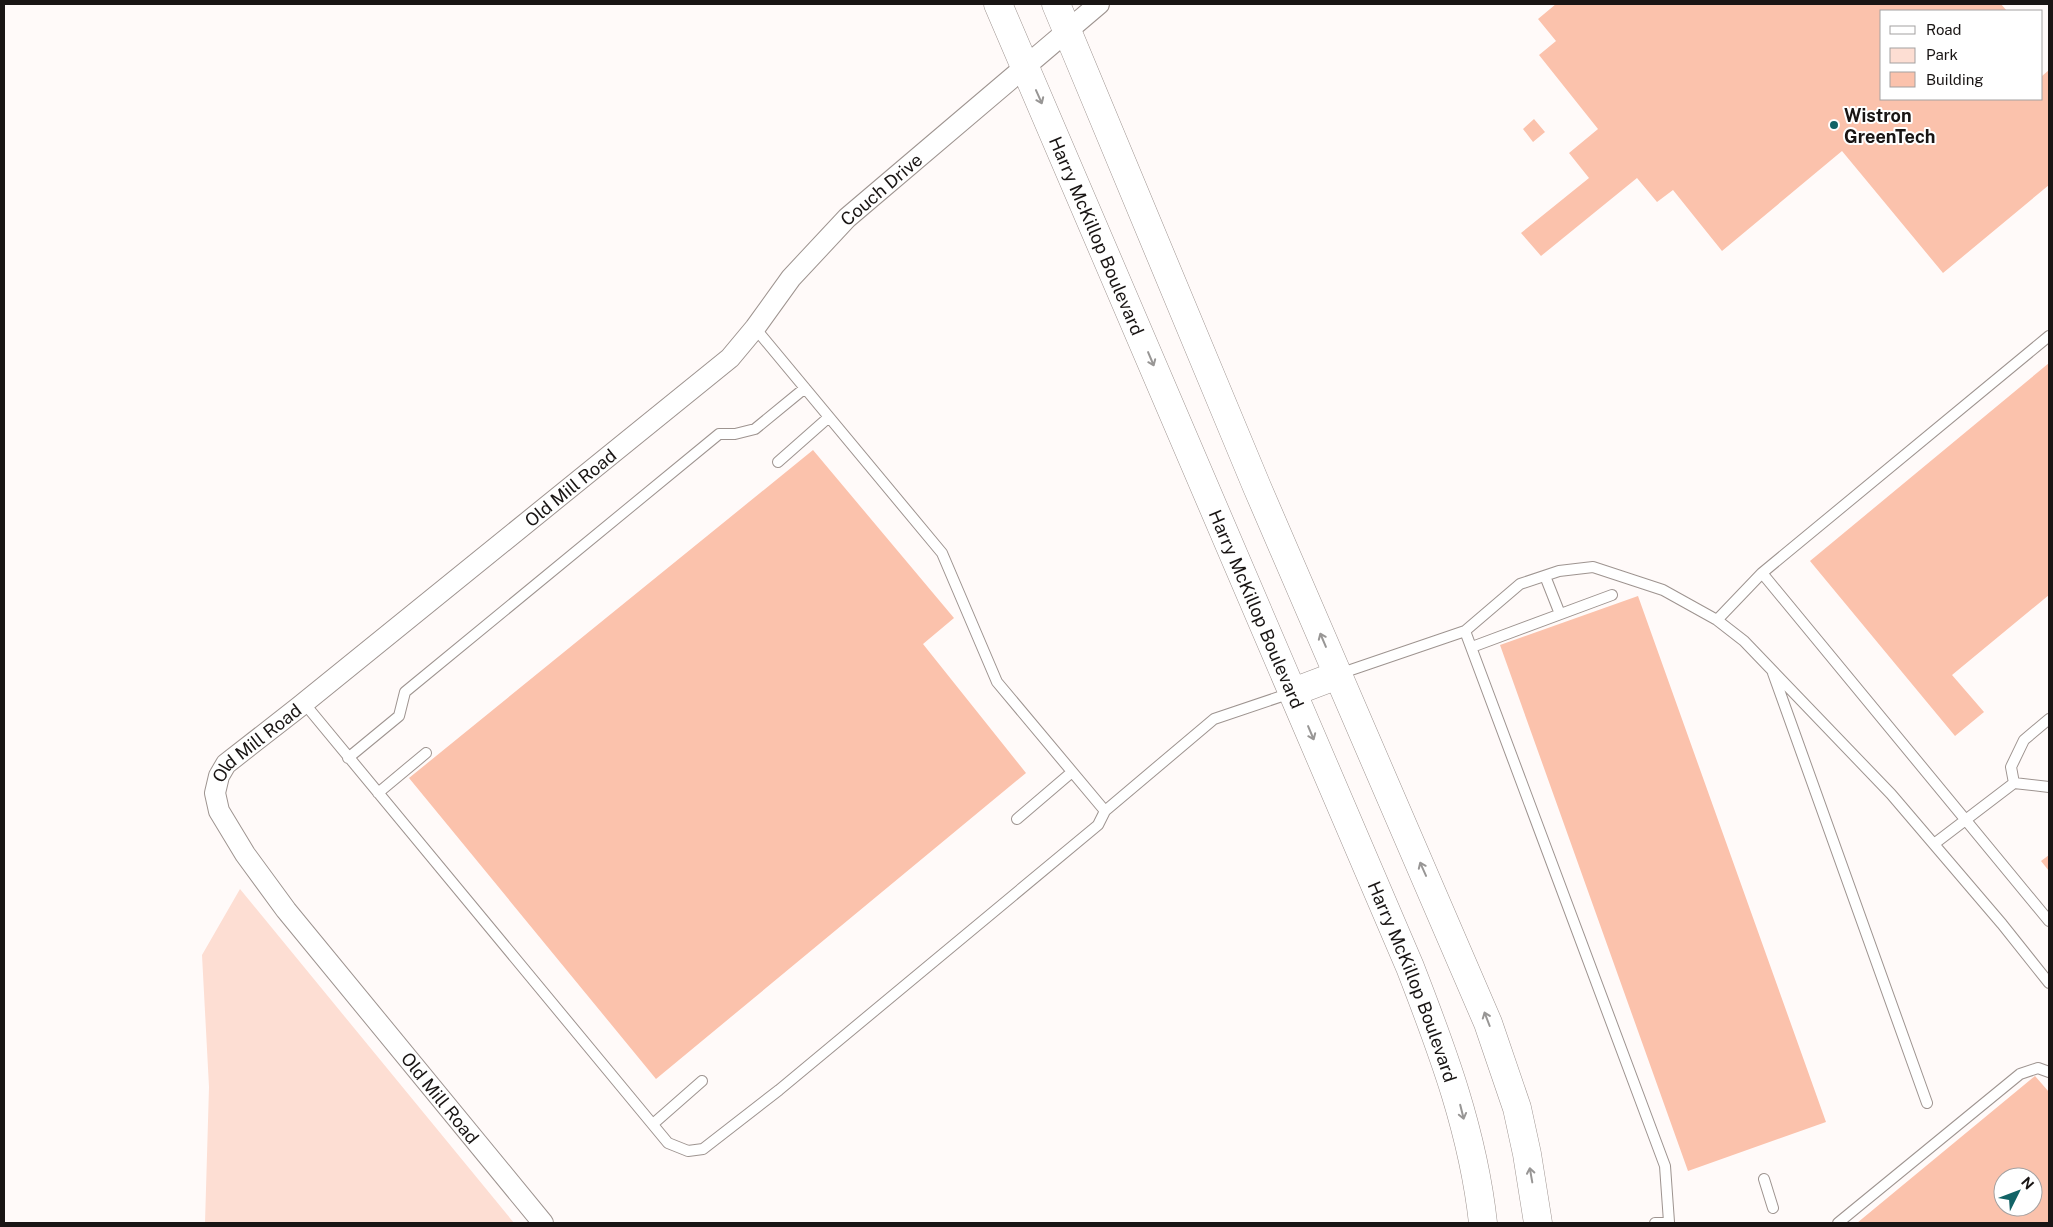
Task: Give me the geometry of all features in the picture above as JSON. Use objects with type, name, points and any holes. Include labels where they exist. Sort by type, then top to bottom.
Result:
[{"type":"main road","name":"Harry McKillop Boulevard","points":[[998,4],[1410,967],[1459,1099],[1471,1147],[1483,1223]]},
{"type":"main road","points":[[1056,4],[1257,487],[1488,1023],[1517,1108],[1527,1154],[1538,1223]]},
{"type":"main road","points":[[1293,692],[1338,675]]},
{"type":"street","name":"Couch Drive","points":[[685,395],[730,358],[755,328],[791,278],[847,218],[1098,4]]},
{"type":"street","name":"Old Mill Road","points":[[543,1223],[286,910],[245,854],[219,811],[215,793],[219,776],[226,764],[685,395]]},
{"type":"lane","points":[[755,328],[942,553],[997,682],[1105,811]]},
{"type":"lane","points":[[1717,620],[1762,573],[2049,336]]},
{"type":"lane","points":[[348,758],[399,716],[405,692],[712,440],[720,434],[735,434],[755,429],[805,388]]},
{"type":"lane","points":[[778,462],[829,417]]},
{"type":"lane","points":[[1338,675],[1465,631],[1520,584],[1559,571],[1594,567],[1663,590],[1717,620],[1744,641],[1891,794],[2002,924],[2049,983]]},
{"type":"lane","points":[[1762,573],[2049,921]]},
{"type":"lane","points":[[1545,576],[1560,614]]},
{"type":"lane","points":[[1472,647],[1612,595]]},
{"type":"lane","points":[[1465,631],[1664,1166],[1669,1223],[1655,1223]]},
{"type":"lane","points":[[1771,669],[1927,1103]]},
{"type":"lane","points":[[304,703],[668,1143],[688,1151],[703,1149],[779,1090],[1098,825],[1105,811],[1214,719],[1293,692]]},
{"type":"lane","points":[[2014,783],[2011,767],[2024,740],[2049,719]]},
{"type":"lane","points":[[378,793],[426,753]]},
{"type":"lane","points":[[1017,820],[1072,772]]},
{"type":"lane","points":[[1934,844],[2014,783],[2049,787]]},
{"type":"lane","points":[[1838,1223],[2020,1074],[2038,1068],[2049,1072]]},
{"type":"lane","points":[[653,1124],[702,1081]]},
{"type":"lane","points":[[1764,1179],[1773,1208]]},
{"type":"green space","points":[[240,889],[514,1223],[205,1223],[209,1087],[202,955]]},
{"type":"building","name":"Wistron GreenTech","points":[[1556,4],[2001,4],[2006,10],[1880,10],[1880,100],[2043,100],[2043,75],[2049,70],[2049,185],[1943,273],[1842,151],[1722,251],[1673,190],[1657,202],[1637,178],[1541,256],[1521,233],[1589,178],[1569,153],[1598,129],[1539,55],[1556,41],[1538,19]]},
{"type":"building","points":[[1534,119],[1545,132],[1533,142],[1523,129]]},
{"type":"building","points":[[2049,363],[2049,595],[1952,675],[1984,712],[1955,736],[1810,561]]},
{"type":"building","points":[[813,450],[954,618],[923,644],[1026,773],[656,1079],[409,778]]},
{"type":"building","points":[[1638,596],[1826,1122],[1688,1171],[1500,645]]},
{"type":"building","points":[[2049,855],[2049,871],[2041,861]]},
{"type":"building","points":[[2035,1076],[2049,1092],[2049,1223],[1857,1223]]},
{"type":"place","name":"Wistron GreenTech","points":[[1834,125]]}]
